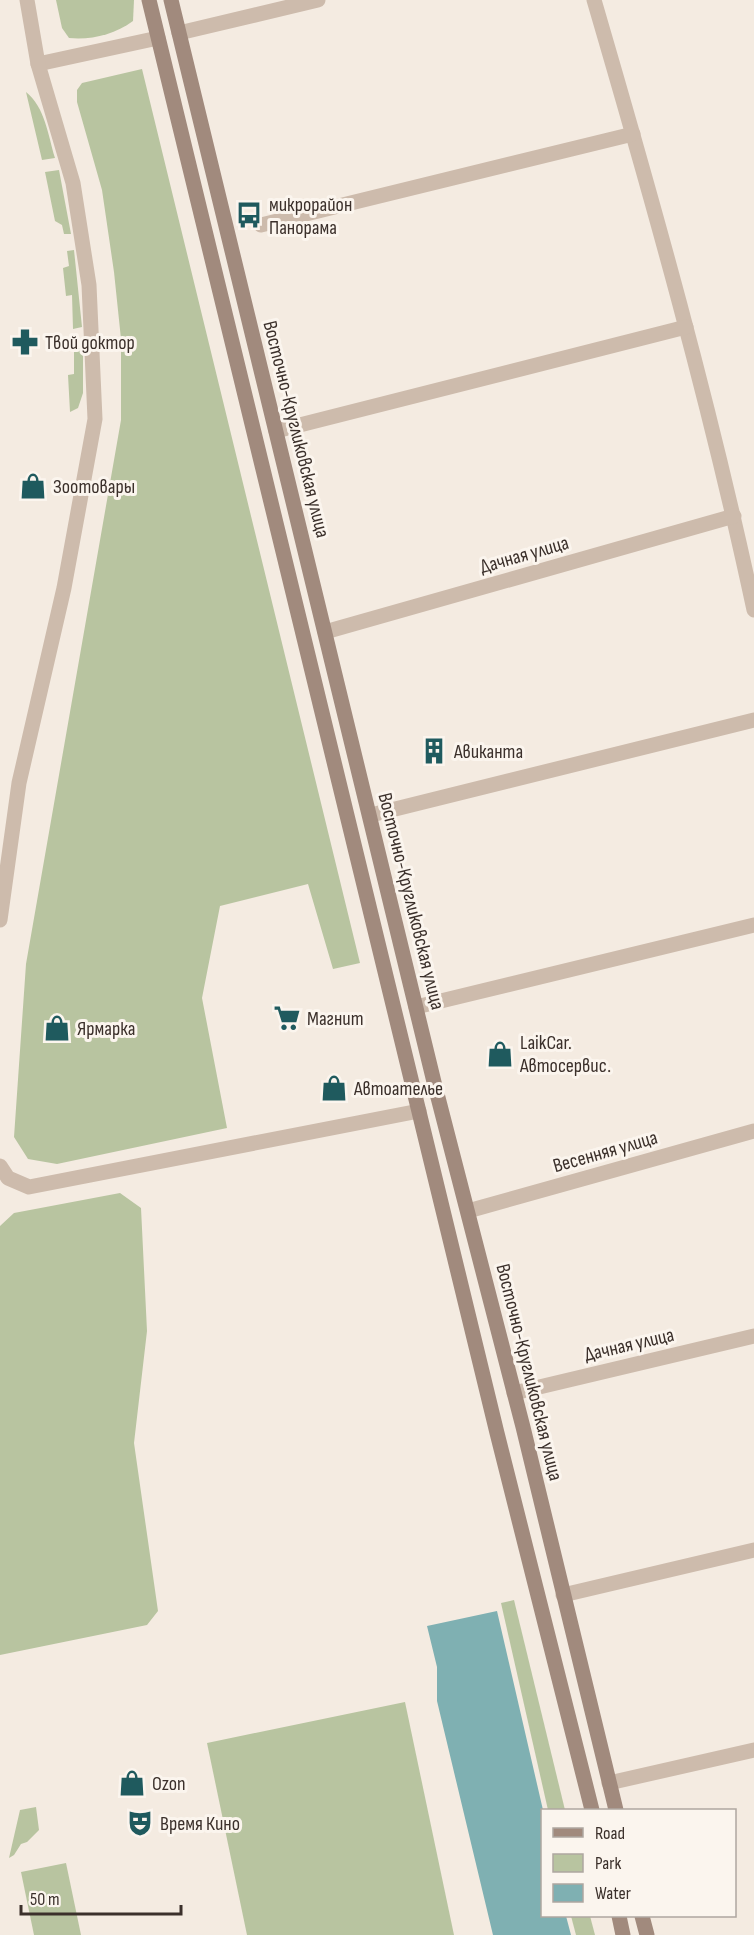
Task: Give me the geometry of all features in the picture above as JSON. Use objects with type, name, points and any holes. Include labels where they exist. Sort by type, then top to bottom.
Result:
[{"type":"main road","name":"Восточно-Кругликовская улица","points":[[171,0],[616,1809]]},
{"type":"main road","points":[[150,3],[496,1433],[592,1809]]},
{"type":"main road","points":[[618,1917],[623,1935]]},
{"type":"main road","points":[[642,1917],[647,1935]]},
{"type":"street","points":[[0,920],[19,783],[64,588],[95,419],[89,285],[73,183],[38,64],[27,0]]},
{"type":"street","points":[[179,33],[318,0]]},
{"type":"street","points":[[594,0],[686,327],[734,516],[754,610]]},
{"type":"street","points":[[38,64],[158,38]]},
{"type":"street","points":[[261,225],[633,134]]},
{"type":"street","points":[[276,431],[686,327]]},
{"type":"street","name":"Дачная улица","points":[[325,632],[734,516]]},
{"type":"street","points":[[370,815],[754,720]]},
{"type":"street","points":[[417,1007],[754,925]]},
{"type":"street","points":[[0,1166],[8,1178],[29,1187],[419,1111]]},
{"type":"street","name":"Весенняя улица","points":[[468,1211],[754,1131]]},
{"type":"street","name":"Дачная улица","points":[[514,1393],[754,1336]]},
{"type":"street","points":[[563,1595],[754,1550]]},
{"type":"street","points":[[609,1783],[754,1750]]},
{"type":"green space","points":[[56,0],[134,0],[133,21],[102,36],[69,38],[62,28]]},
{"type":"green space","points":[[142,69],[360,963],[333,969],[308,884],[220,906],[202,998],[227,1128],[57,1164],[28,1159],[14,1137],[26,964],[121,420],[121,339],[114,272],[102,190],[77,102],[77,90],[82,83]]},
{"type":"green space","points":[[26,92],[42,113],[55,158],[42,160]]},
{"type":"green space","points":[[59,170],[71,234],[64,234],[62,225],[55,221],[45,172]]},
{"type":"green space","points":[[74,250],[82,327],[73,329],[72,295],[66,296],[63,268],[69,266],[67,251]]},
{"type":"green space","points":[[83,341],[83,393],[78,408],[70,412],[68,375],[74,374],[74,342]]},
{"type":"green space","points":[[120,1193],[141,1208],[147,1331],[134,1443],[158,1611],[147,1625],[0,1655],[0,1226],[14,1213]]},
{"type":"green space","points":[[514,1600],[565,1809],[548,1809],[501,1603]]},
{"type":"green space","points":[[405,1702],[454,1935],[247,1935],[207,1743]]},
{"type":"green space","points":[[36,1807],[39,1830],[27,1842],[21,1844],[14,1855],[9,1858],[20,1810]]},
{"type":"green space","points":[[66,1863],[81,1935],[34,1935],[21,1872]]},
{"type":"green space","points":[[571,1917],[590,1917],[595,1935],[576,1935]]},
{"type":"water","points":[[497,1611],[543,1809],[541,1917],[566,1917],[571,1935],[493,1935],[437,1701],[437,1667],[427,1626]]},
{"type":"place","name":"микрорайон Панорама","points":[[249,215]]},
{"type":"place","name":"Твой доктор","points":[[25,342]]},
{"type":"place","name":"Зоотовары","points":[[33,486]]},
{"type":"place","name":"Авиканта","points":[[434,751]]},
{"type":"place","name":"Магнит","points":[[287,1018]]},
{"type":"place","name":"Ярмарка","points":[[57,1028]]},
{"type":"place","name":"LaikCar. Автосервис.","points":[[500,1054]]},
{"type":"place","name":"Автоателье","points":[[334,1088]]},
{"type":"place","name":"Ozon","points":[[132,1783]]},
{"type":"place","name":"Время Кино","points":[[140,1823]]}]
